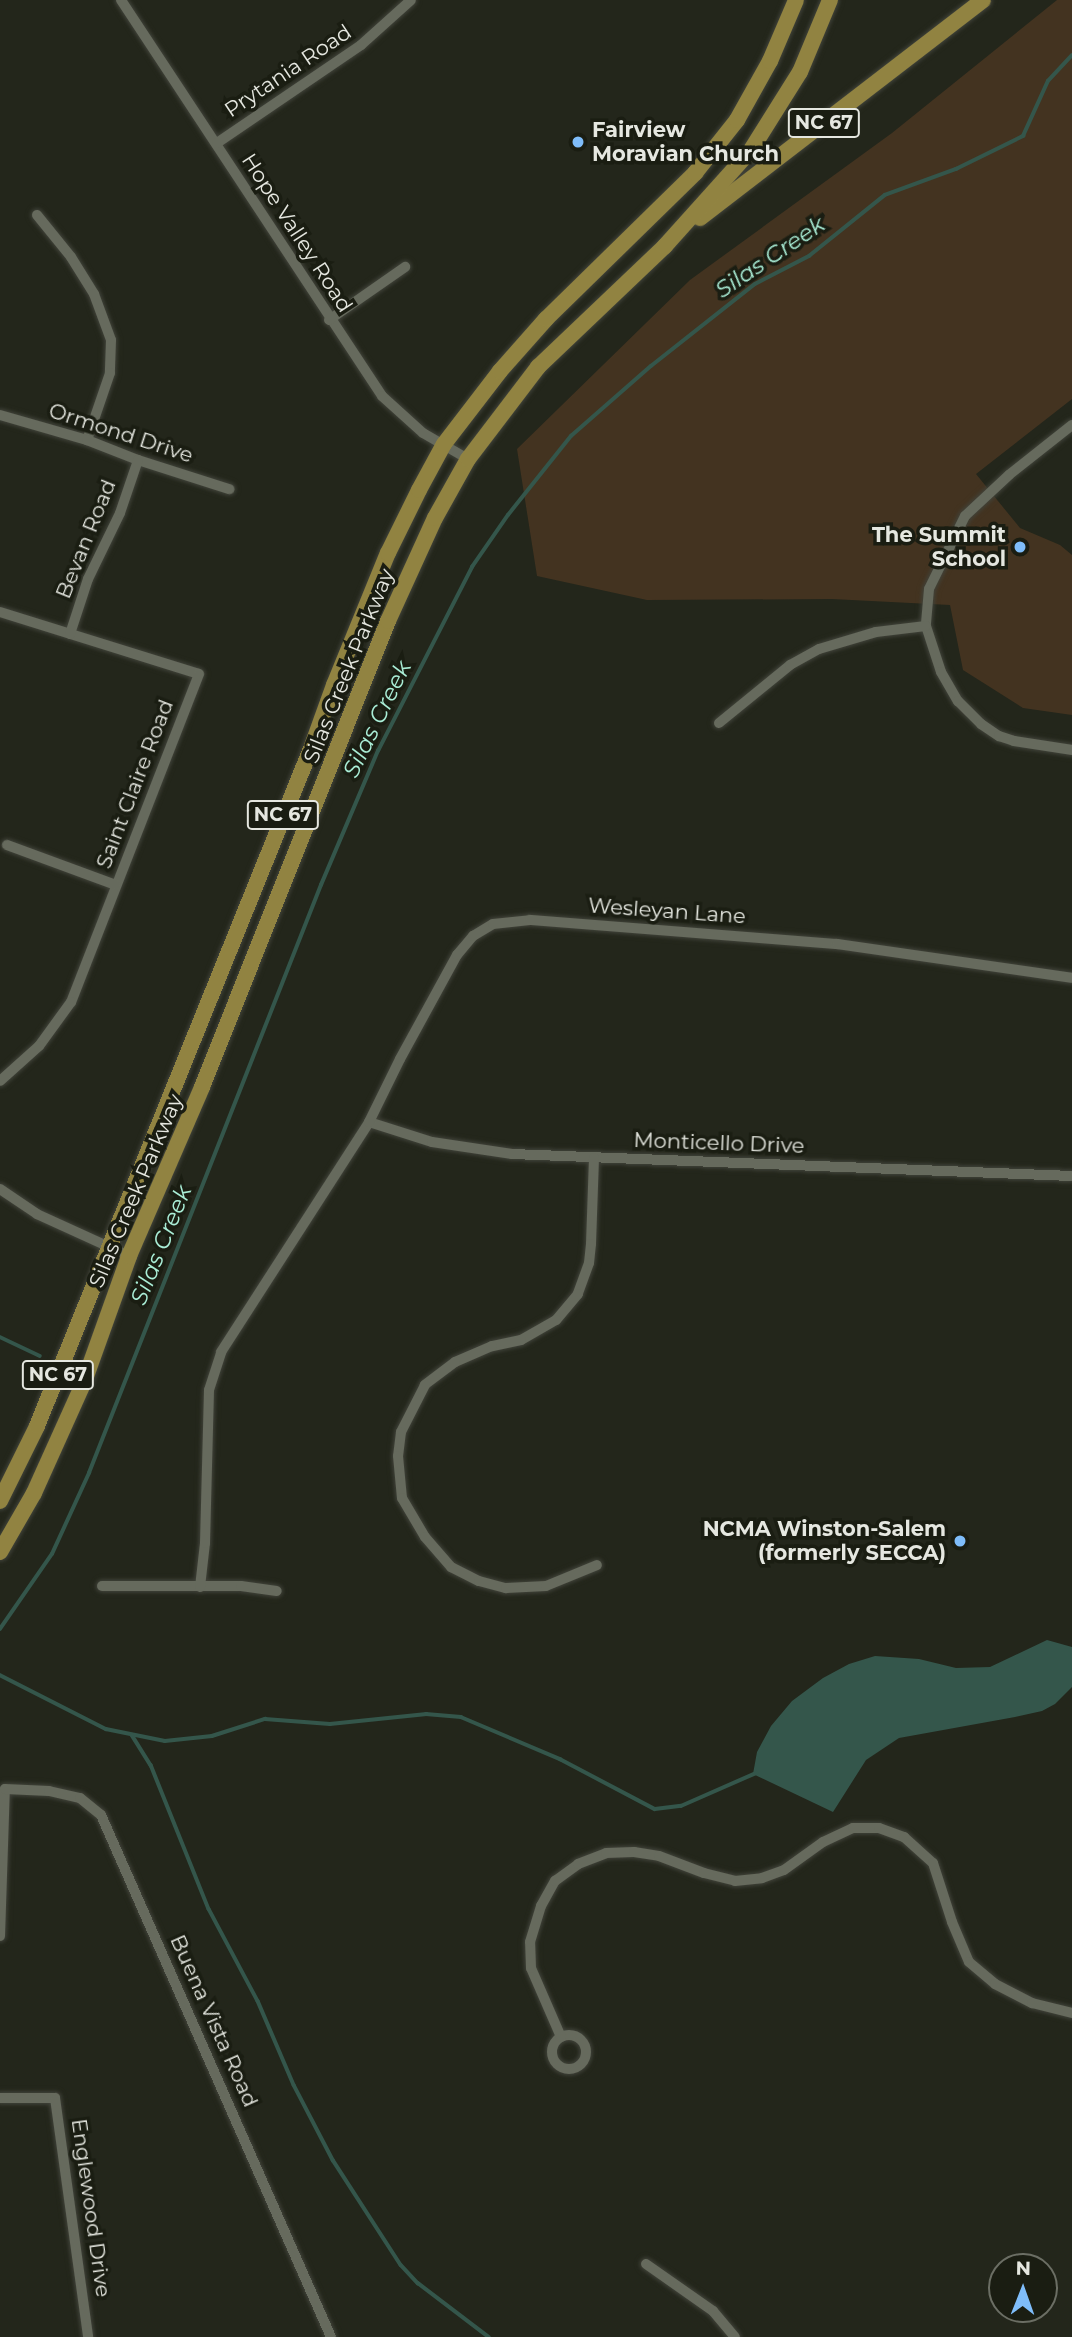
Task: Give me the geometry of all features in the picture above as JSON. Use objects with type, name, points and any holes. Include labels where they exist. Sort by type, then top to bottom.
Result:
[{"type":"main road","name":"Silas Creek Parkway","points":[[0,1501],[37,1426],[388,553],[444,444],[500,372],[546,319],[695,173],[737,120],[771,61],[796,0]]},
{"type":"main road","name":"Silas Creek Parkway","points":[[0,1552],[34,1493],[84,1382],[129,1256],[202,1087],[388,621],[435,518],[468,460],[538,367],[665,246],[751,150],[773,119],[800,72],[830,0]]},
{"type":"main road","name":"NC 67","points":[[665,246],[983,0]]},
{"type":"street","name":"Hope Valley Road","points":[[121,0],[217,143],[329,320],[382,396],[423,433],[468,460]]},
{"type":"street","name":"Prytania Road","points":[[217,143],[351,53],[411,0]]},
{"type":"street","points":[[37,215],[77,266],[105,319],[111,340],[110,373],[87,440]]},
{"type":"street","points":[[329,320],[405,267]]},
{"type":"street","name":"Ormond Drive","points":[[0,415],[87,440],[138,460],[229,489]]},
{"type":"street","points":[[1072,425],[1009,475],[965,516],[929,589],[926,626],[941,672],[958,701],[981,724],[999,736],[1014,741],[1072,750]]},
{"type":"street","name":"Bevan Road","points":[[70,634],[88,579],[120,513],[138,460]]},
{"type":"street","name":"Saint Claire Road","points":[[0,612],[199,674],[71,1002],[39,1046],[0,1081]]},
{"type":"street","points":[[719,723],[790,665],[818,649],[876,632],[926,626]]},
{"type":"street","points":[[7,845],[116,885]]},
{"type":"street","name":"Wesleyan Lane","points":[[200,1587],[205,1543],[209,1390],[221,1352],[369,1122],[457,954],[473,936],[493,925],[530,920],[811,942],[1072,978]]},
{"type":"street","name":"Monticello Drive","points":[[369,1122],[432,1142],[512,1154],[1072,1177]]},
{"type":"street","points":[[594,1158],[590,1253],[578,1294],[556,1320],[521,1340],[492,1346],[455,1362],[425,1385],[401,1432],[398,1456],[402,1497],[425,1536],[451,1567],[479,1581],[506,1588],[545,1586],[597,1564]]},
{"type":"street","points":[[0,1189],[37,1214],[129,1256]]},
{"type":"street","points":[[102,1586],[241,1586],[277,1591]]},
{"type":"street","name":"Buena Vista Road","points":[[0,1936],[5,1789],[70,1794],[89,1804],[101,1815],[331,2337]]},
{"type":"street","points":[[561,2037],[531,1968],[530,1942],[541,1906],[555,1881],[578,1864],[606,1853],[634,1852],[659,1856],[735,1881],[762,1878],[784,1870],[823,1842],[853,1828],[879,1828],[904,1837],[933,1863],[952,1922],[969,1962],[995,1983],[1032,2003],[1072,2013]]},
{"type":"street","name":"Englewood Drive","points":[[0,2098],[55,2098],[88,2337]]},
{"type":"street","points":[[646,2264],[713,2311],[735,2337]]},
{"type":"shaded area","points":[[1057,0],[1072,0],[1072,399],[976,474],[1020,528],[1060,545],[1072,555],[1072,715],[1023,708],[963,670],[950,605],[832,599],[647,600],[537,576],[517,449],[690,280],[892,133]]},
{"type":"water","points":[[1047,1640],[1072,1647],[1072,1687],[1055,1704],[1042,1711],[1015,1717],[899,1738],[866,1760],[833,1812],[753,1774],[757,1752],[771,1726],[792,1701],[823,1678],[849,1664],[875,1656],[919,1659],[956,1668],[990,1667]]},
{"type":"waterway","name":"Silas Creek","points":[[0,1629],[52,1554],[89,1473],[321,885],[378,751],[472,567],[508,515],[571,436],[651,366],[755,284],[809,256],[885,195],[956,169],[1023,136],[1048,81],[1072,55]]},
{"type":"waterway","points":[[0,1337],[40,1356]]},
{"type":"waterway","points":[[0,1675],[106,1729],[165,1741],[212,1736],[265,1719],[330,1724],[426,1714],[461,1717],[560,1759],[655,1809],[681,1806],[756,1773]]},
{"type":"waterway","points":[[132,1735],[151,1765],[209,1909],[258,2001],[294,2085],[333,2160],[401,2265],[418,2283],[489,2337]]},
{"type":"place","name":"Fairview Moravian Church","points":[[578,142]]},
{"type":"place","name":"The Summit School","points":[[1020,547]]},
{"type":"place","name":"NCMA Winston-Salem (formerly SECCA)","points":[[960,1541]]}]
